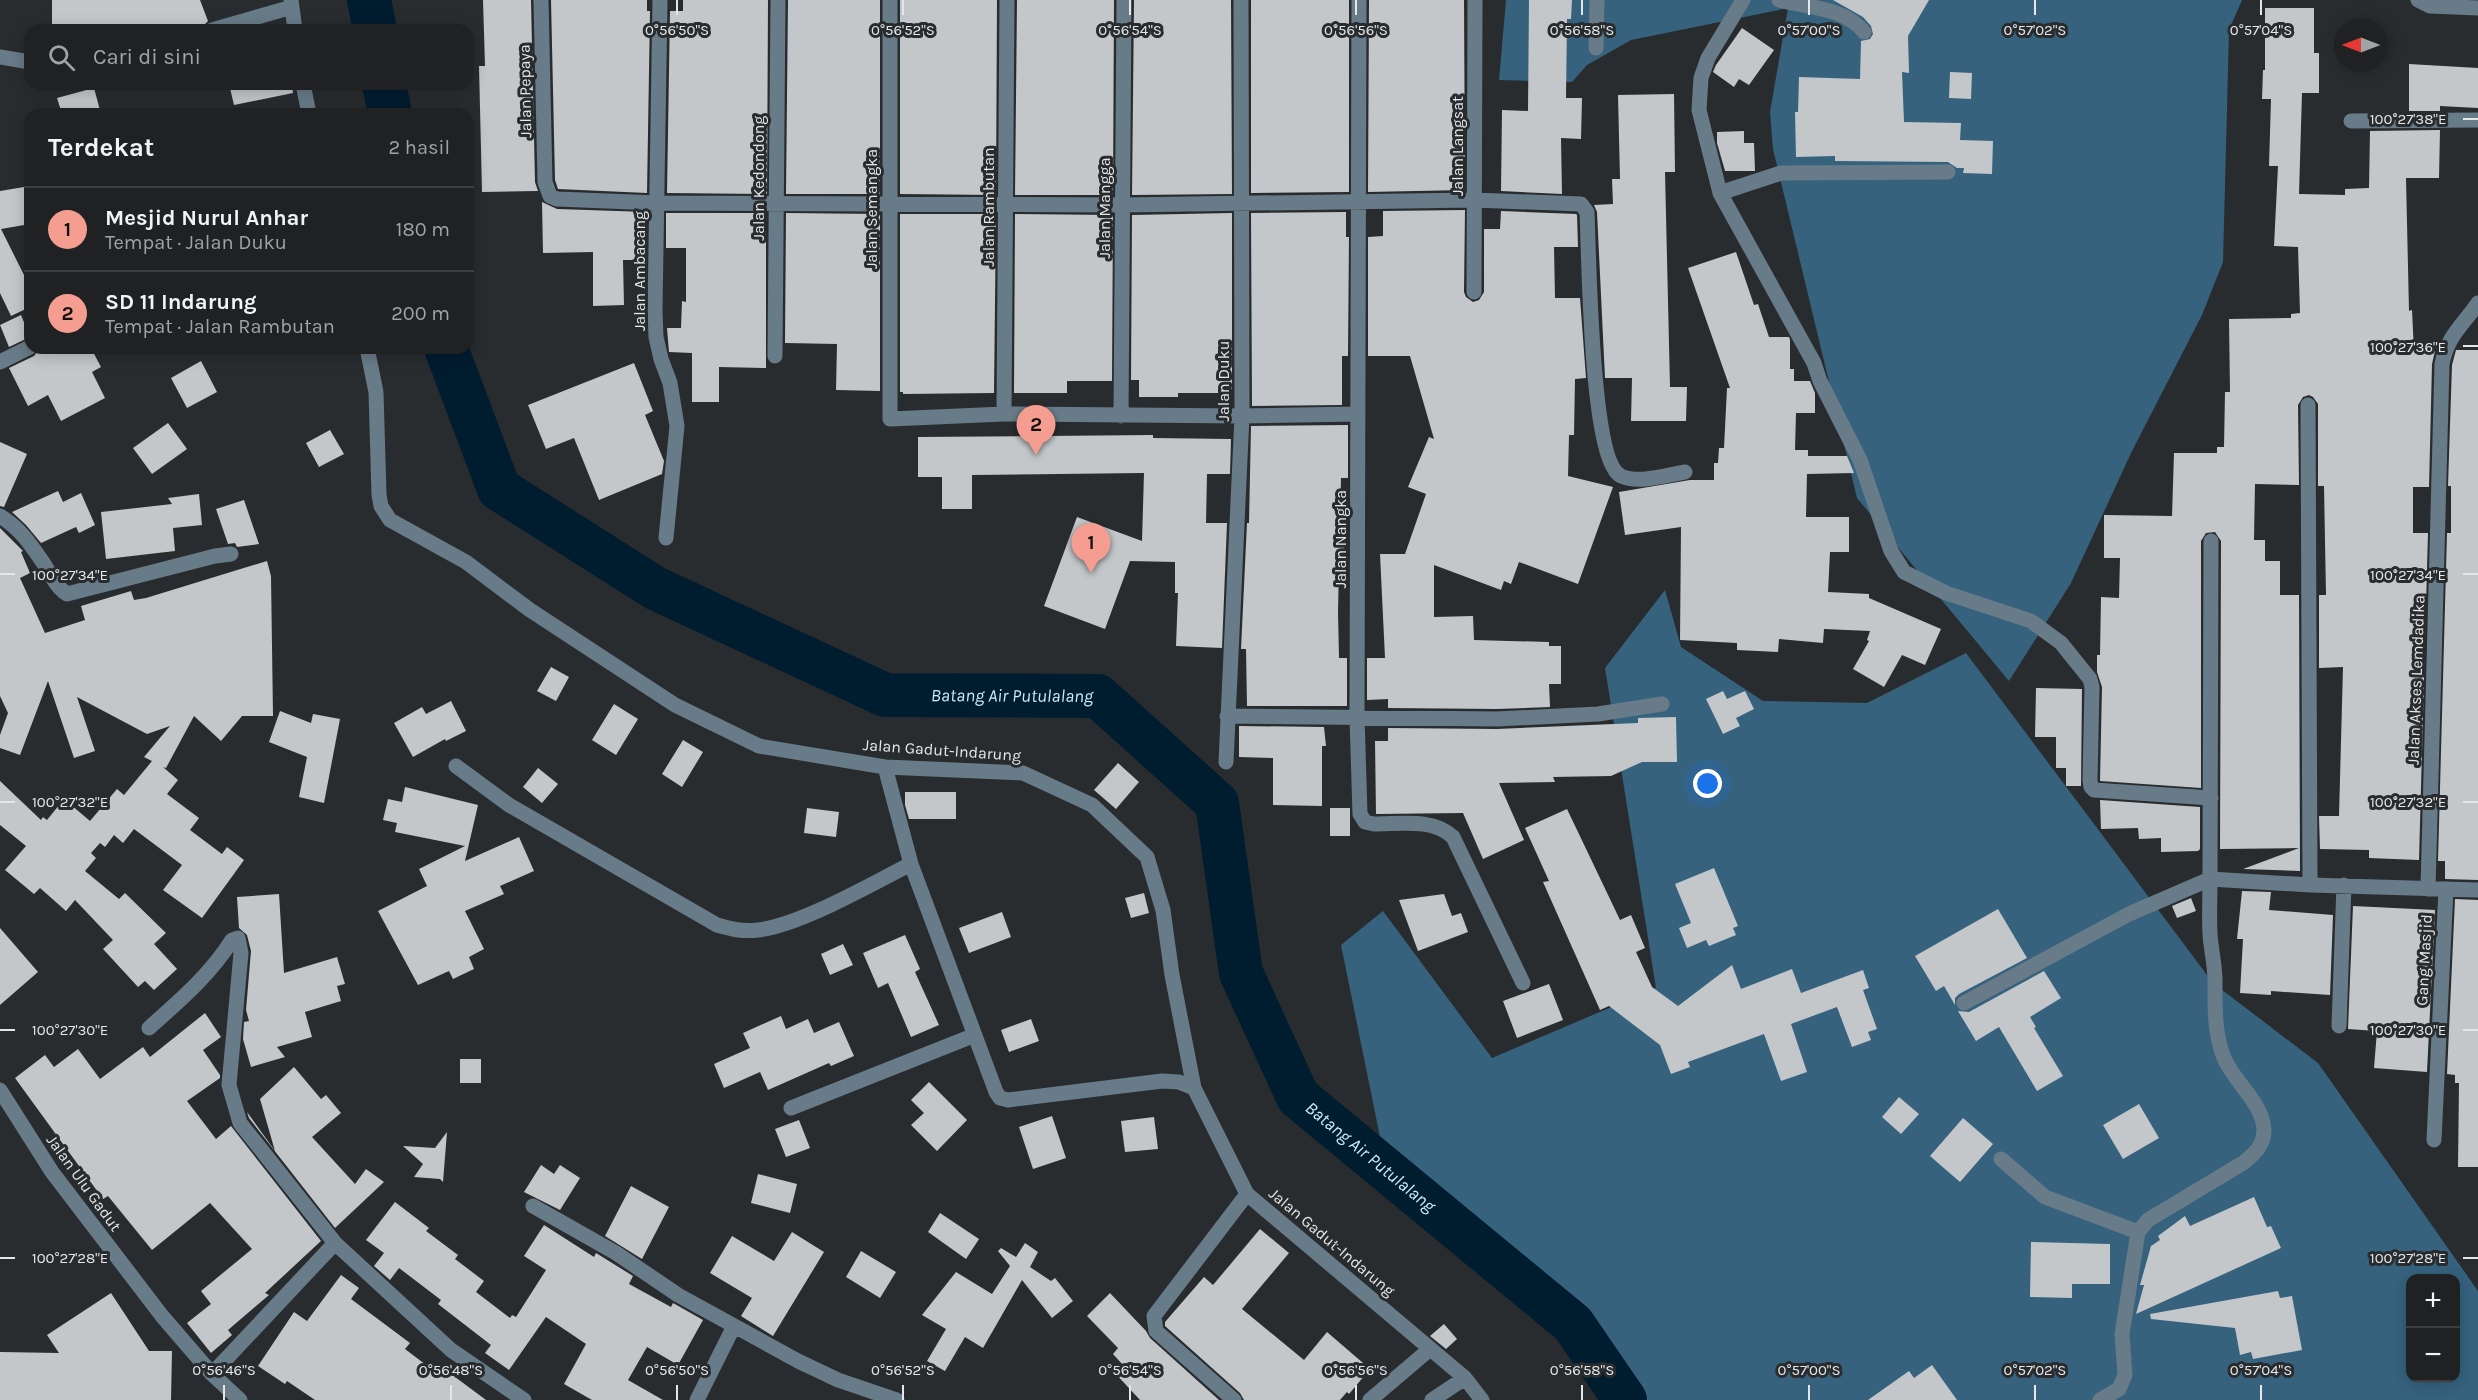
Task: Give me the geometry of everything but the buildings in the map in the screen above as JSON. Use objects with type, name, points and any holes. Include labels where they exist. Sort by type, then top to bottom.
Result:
[{"type":"street","name":"Jalan Pepaya","points":[[541,0],[545,182],[550,196],[557,199],[657,203]]},
{"type":"street","name":"Jalan Ambacang","points":[[660,0],[656,338],[670,383],[677,426],[666,538]]},
{"type":"street","name":"Jalan Kedondong","points":[[775,356],[778,0]]},
{"type":"street","name":"Jalan Semangka","points":[[890,0],[888,203],[890,419],[1004,414]]},
{"type":"street","name":"Jalan Rambutan","points":[[1004,414],[1007,0]]},
{"type":"street","name":"Jalan Mangga","points":[[1121,416],[1124,0]]},
{"type":"street","name":"Jalan Duku","points":[[1226,762],[1242,416],[1241,0]]},
{"type":"street","name":"Jalan Nangka","points":[[1359,0],[1357,717],[1360,814],[1365,822],[1374,824],[1433,825],[1444,828],[1453,837],[1523,983]]},
{"type":"street","name":"Jalan Langsat","points":[[1474,292],[1475,0]]},
{"type":"street","points":[[1596,48],[1597,0]]},
{"type":"street","points":[[1743,0],[1708,58],[1701,78],[1699,110],[1720,193],[1814,363],[1820,381],[1860,460],[1891,551],[1904,572],[1946,592],[2031,621],[2061,643],[2090,679],[2092,687],[2090,780],[2094,790],[2211,798]]},
{"type":"street","points":[[1779,0],[1851,19],[1864,32]]},
{"type":"street","points":[[2418,0],[2430,6],[2478,8]]},
{"type":"street","points":[[230,24],[292,4],[294,24]]},
{"type":"street","points":[[0,57],[24,61]]},
{"type":"street","points":[[304,90],[308,108]]},
{"type":"street","points":[[2351,121],[2478,120]]},
{"type":"street","points":[[1720,193],[1781,173],[1947,172]]},
{"type":"street","points":[[657,203],[1122,205],[1474,200],[1581,204],[1587,212],[1595,386],[1599,415],[1613,468],[1621,476],[1637,479],[1685,472]]},
{"type":"street","name":"Jalan Akses Lemdadika","points":[[2428,889],[2442,364],[2445,347],[2452,334],[2478,303]]},
{"type":"street","points":[[0,362],[24,350]]},
{"type":"street","name":"Jalan Gadut-Indarung","points":[[368,354],[376,392],[379,495],[381,506],[390,520],[466,562],[530,610],[675,705],[759,746],[885,767],[1023,773],[1092,805],[1147,858],[1163,910],[1172,975],[1194,1088],[1247,1194],[1465,1378],[1482,1400]]},
{"type":"street","points":[[2308,405],[2310,885]]},
{"type":"street","points":[[1004,414],[1242,416],[1358,414]]},
{"type":"street","points":[[0,516],[14,525],[28,540],[59,587],[67,594],[215,556],[231,554]]},
{"type":"street","points":[[2100,1400],[2119,1389],[2125,1376],[2122,1334],[2138,1232],[2148,1220],[2243,1163],[2257,1152],[2262,1142],[2264,1129],[2260,1114],[2224,1058],[2214,1010],[2215,979],[2210,934],[2211,541]]},
{"type":"street","points":[[1227,716],[1509,718],[1598,714],[1662,704]]},
{"type":"street","points":[[456,766],[509,805],[717,925],[736,931],[760,930],[805,916],[911,864]]},
{"type":"street","points":[[885,767],[911,864],[1000,1098],[1008,1100],[1162,1081],[1179,1082],[1194,1088]]},
{"type":"street","points":[[1964,1003],[2140,909],[2210,879],[2310,885],[2478,890]]},
{"type":"street","points":[[2339,1026],[2343,885]]},
{"type":"street","name":"Gang Masjid","points":[[2434,1140],[2446,890]]},
{"type":"street","points":[[149,1028],[194,987],[220,958],[232,939],[238,938],[241,953],[229,1085],[240,1123],[334,1243],[452,1350],[524,1400]]},
{"type":"street","points":[[791,1108],[975,1035]]},
{"type":"street","name":"Jalan Ulu Gadut","points":[[0,1090],[6,1112],[162,1316],[212,1374],[240,1400]]},
{"type":"street","points":[[2001,1158],[2045,1197],[2138,1232]]},
{"type":"street","points":[[1234,1400],[1156,1331],[1154,1316],[1247,1194]]},
{"type":"street","points":[[532,1206],[616,1253],[678,1296],[838,1380],[892,1399]]},
{"type":"street","points":[[212,1374],[334,1243]]},
{"type":"street","points":[[697,1400],[734,1326]]},
{"type":"street","points":[[1371,1400],[1430,1349]]},
{"type":"street","points":[[1432,1400],[1465,1378]]},
{"type":"shaded area","points":[[1506,0],[2242,0],[2229,30],[2223,262],[2202,315],[2132,451],[2071,583],[2009,681],[1857,498],[1773,149],[1770,112],[1788,8],[1631,40],[1587,65],[1572,82],[1499,80]]},
{"type":"shaded area","points":[[1665,590],[1681,647],[1763,701],[1867,703],[1966,653],[2213,983],[2318,1063],[2478,1291],[2478,1400],[1634,1400],[1380,1137],[1341,945],[1383,911],[1492,1058],[1656,988],[1605,668]]},
{"type":"waterway","name":"Batang Air Putulalang","points":[[369,0],[374,24]]},
{"type":"waterway","name":"Batang Air Putulalang","points":[[385,90],[389,108]]},
{"type":"waterway","name":"Batang Air Putulalang","points":[[448,354],[499,489],[655,588],[885,695],[1098,696],[1217,803],[1241,973],[1298,1097],[1573,1324],[1625,1400]]},
{"type":"place","name":"SD 11 Indarung","points":[[1036,455]]},
{"type":"place","name":"Mesjid Nurul Anhar","points":[[1091,573]]}]
